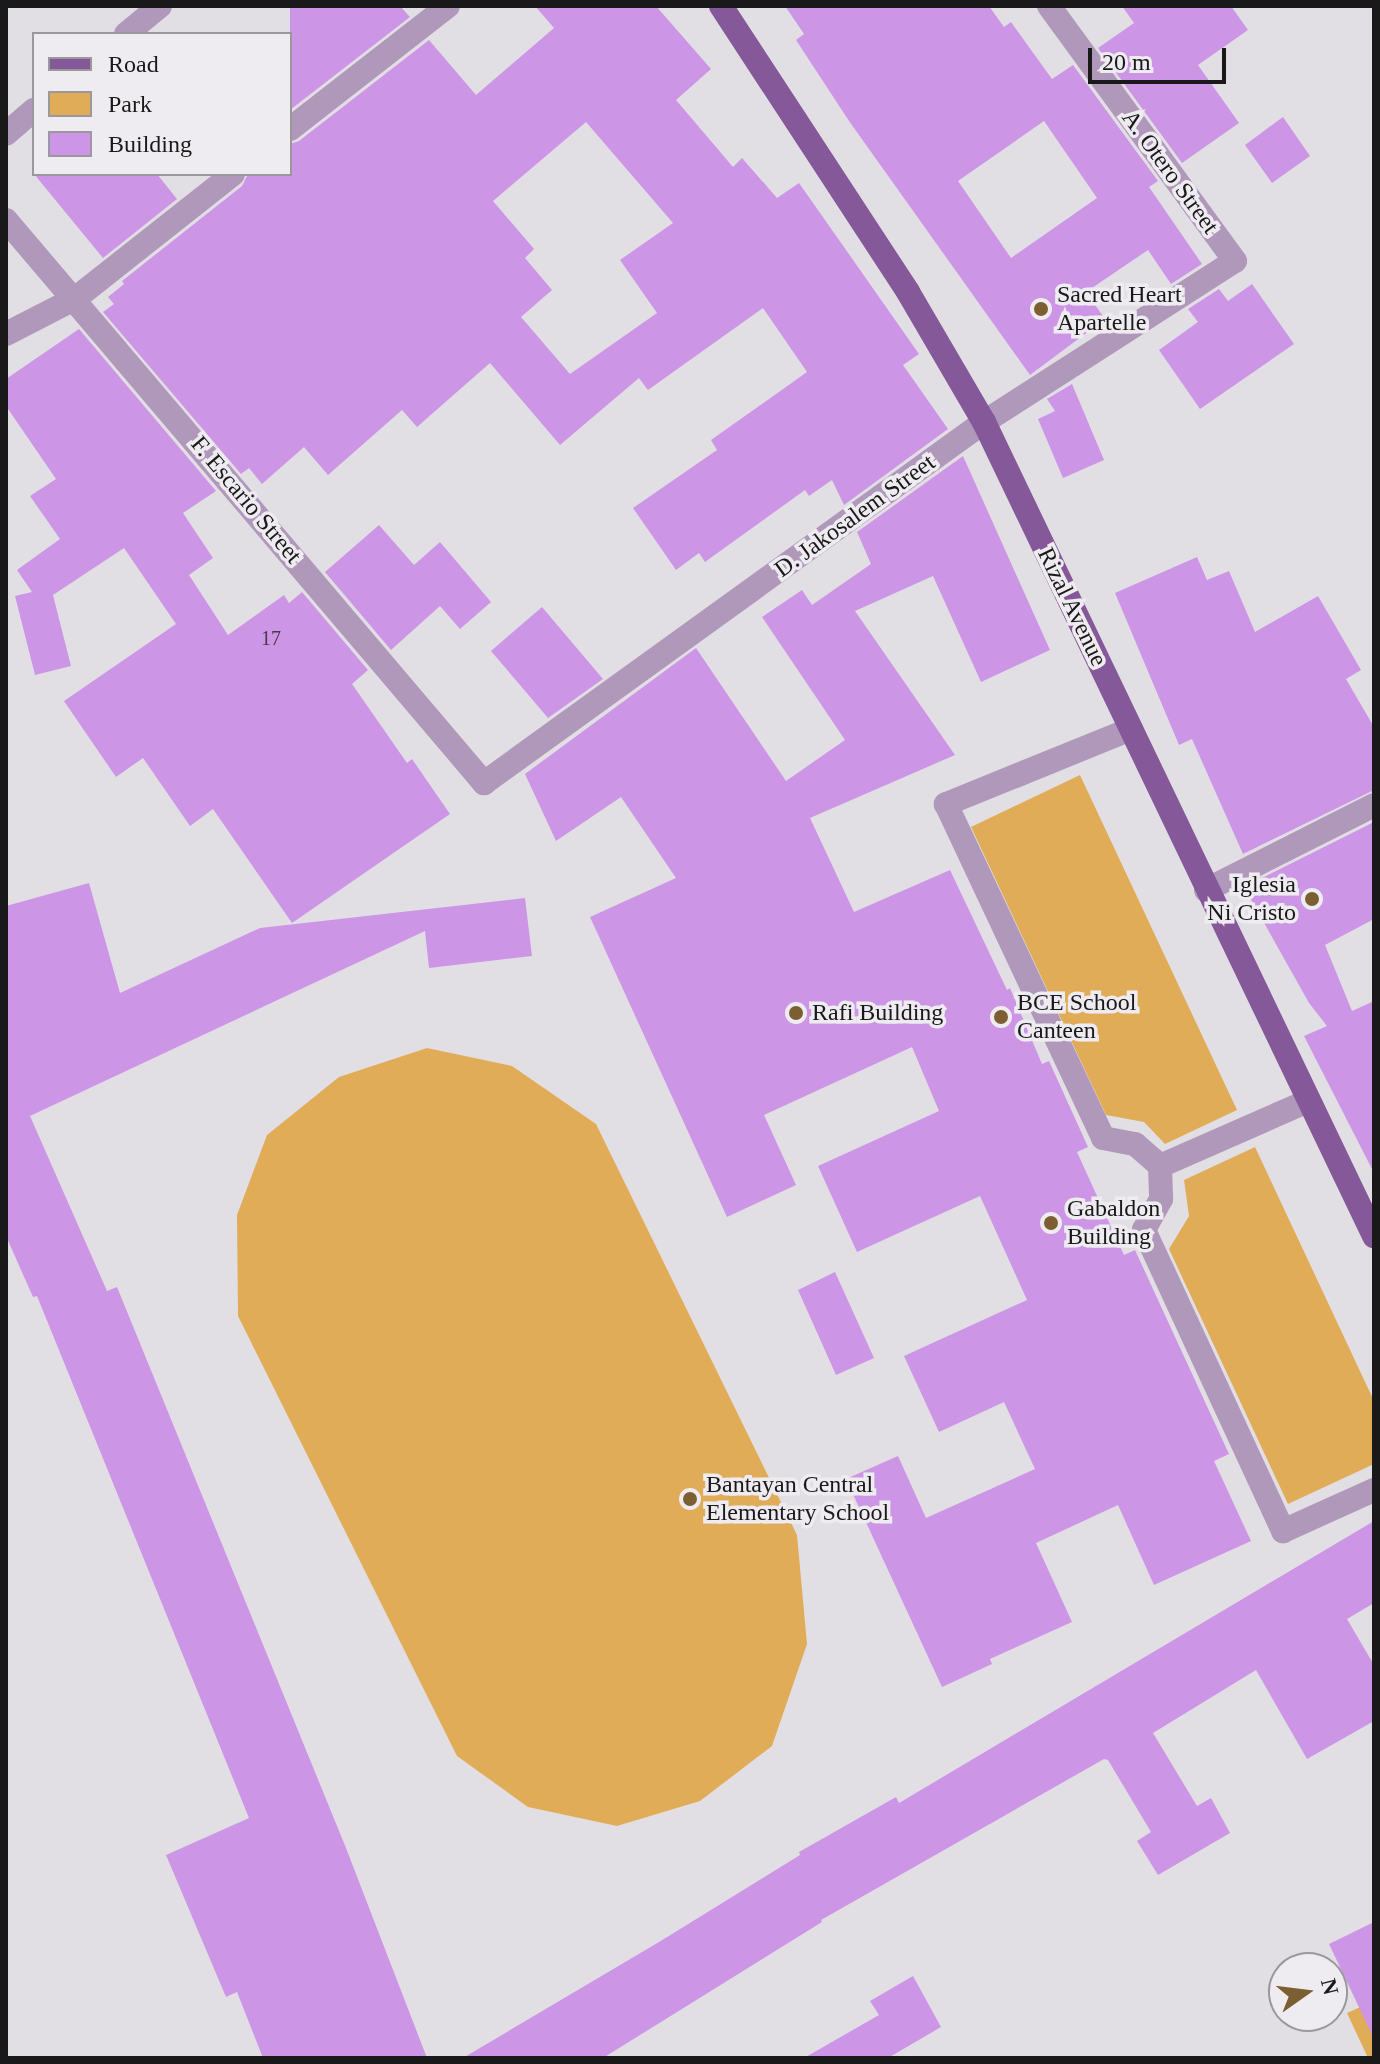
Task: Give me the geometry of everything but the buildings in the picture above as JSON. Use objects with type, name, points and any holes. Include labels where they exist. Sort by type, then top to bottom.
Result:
[{"type":"main road","name":"Rizal Avenue","points":[[721,6],[900,279],[984,422],[1374,1236]]},
{"type":"street","points":[[128,32],[160,6]]},
{"type":"street","points":[[292,127],[448,6]]},
{"type":"street","name":"A. Otero Street","points":[[1049,6],[1235,261]]},
{"type":"street","points":[[6,134],[32,112]]},
{"type":"street","points":[[6,334],[76,298],[230,176]]},
{"type":"street","name":"F. Escario Street","points":[[6,220],[76,298],[484,783]]},
{"type":"street","name":"D. Jakosalem Street","points":[[484,783],[984,422],[1235,261]]},
{"type":"street","points":[[1131,729],[946,804],[1103,1138],[1135,1144],[1160,1166],[1161,1199],[1144,1230],[1283,1531],[1374,1490]]},
{"type":"street","points":[[1206,890],[1374,805]]},
{"type":"street","points":[[1160,1166],[1308,1101]]},
{"type":"green space","points":[[1080,775],[1237,1110],[1165,1144],[1144,1122],[1106,1115],[971,827]]},
{"type":"green space","points":[[427,1048],[512,1066],[596,1124],[797,1535],[807,1644],[772,1746],[700,1801],[617,1826],[528,1807],[457,1756],[238,1316],[237,1215],[267,1135],[339,1077]]},
{"type":"green space","points":[[1255,1147],[1374,1401],[1374,1464],[1288,1504],[1169,1249],[1189,1216],[1184,1180]]},
{"type":"green space","points":[[1374,2001],[1374,2058],[1368,2058],[1348,2013]]},
{"type":"place","name":"Sacred Heart Apartelle","points":[[1041,309]]},
{"type":"place","name":"Iglesia Ni Cristo","points":[[1312,899]]},
{"type":"place","name":"Rafi Building","points":[[796,1013]]},
{"type":"place","name":"BCE School Canteen","points":[[1001,1017]]},
{"type":"place","name":"Gabaldon Building","points":[[1051,1223]]},
{"type":"place","name":"Bantayan Central Elementary School","points":[[690,1499]]}]
